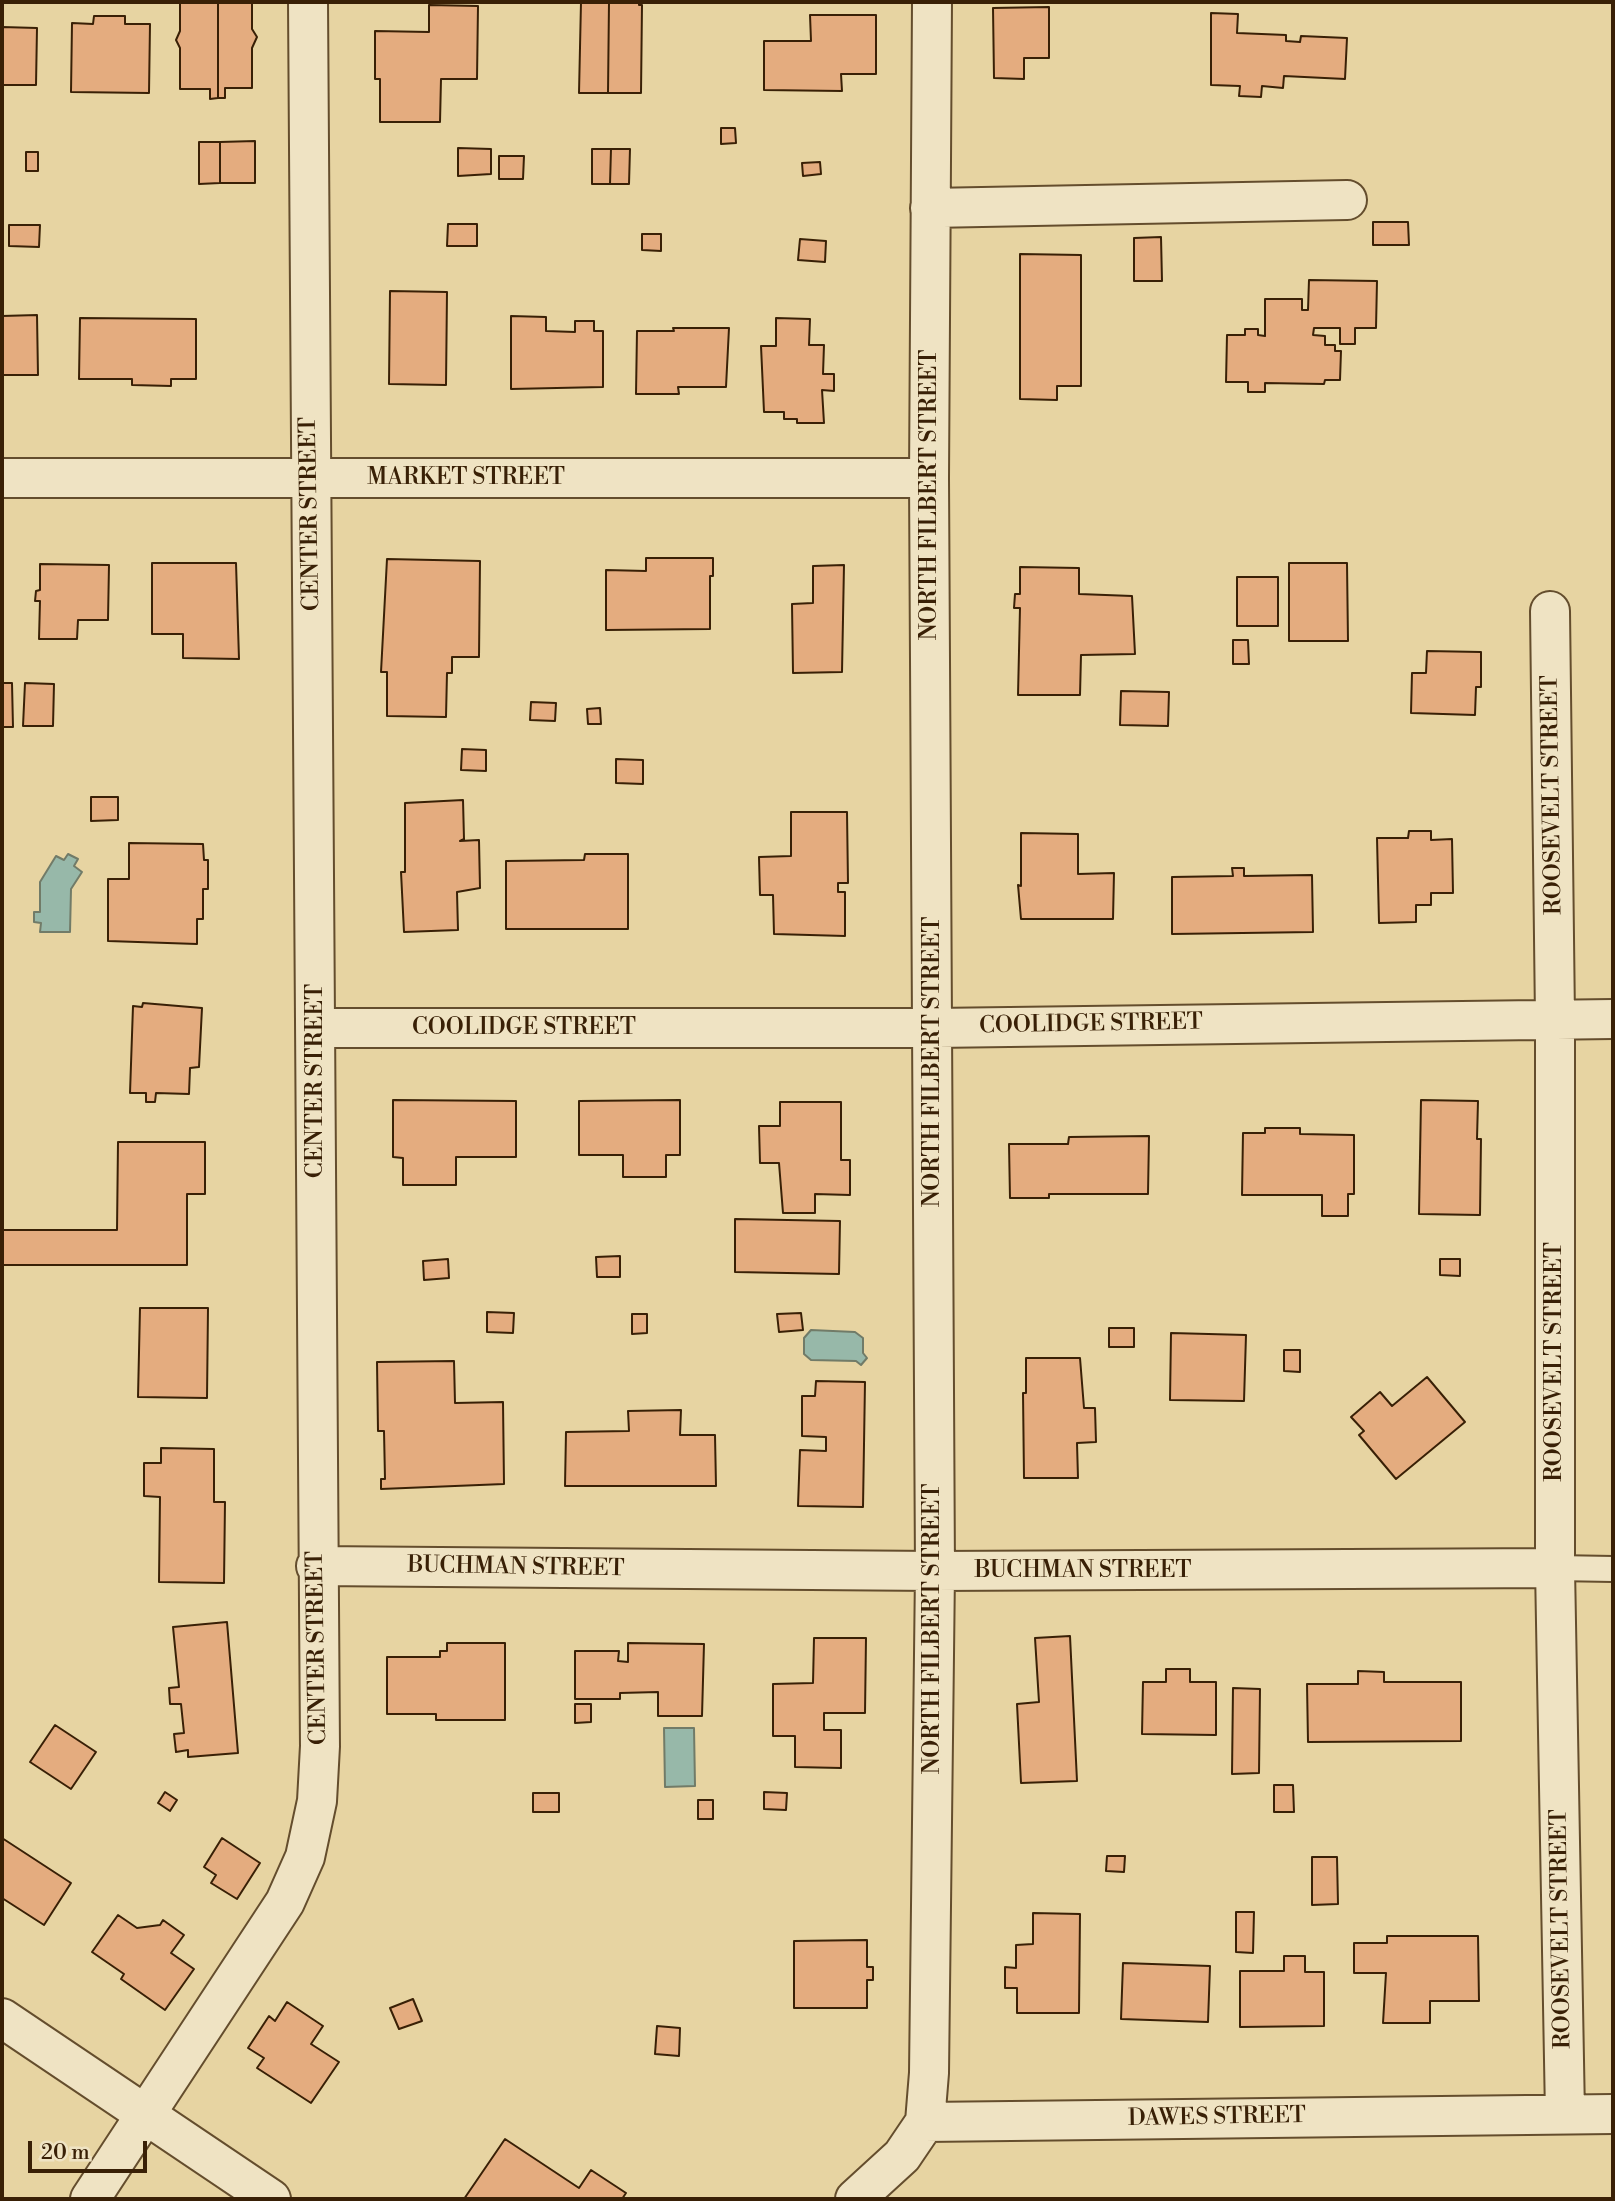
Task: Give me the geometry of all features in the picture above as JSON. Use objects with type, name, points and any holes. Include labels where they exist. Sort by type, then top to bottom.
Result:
[{"type":"street","name":"CENTER STREET","points":[[90,2199],[285,1902],[305,1857],[317,1801],[320,1746],[316,1566],[316,1027],[308,2]]},
{"type":"street","name":"NORTH FILBERT STREET","points":[[925,2122],[929,2073],[935,1572],[929,478],[932,2]]},
{"type":"street","points":[[930,208],[1347,200]]},
{"type":"street","name":"MARKET STREET","points":[[2,478],[929,478]]},
{"type":"street","name":"ROOSEVELT STREET","points":[[1550,611],[1555,1019],[1555,1569],[1565,2114]]},
{"type":"street","name":"COOLIDGE STREET","points":[[316,1027],[934,1028],[1613,1019]]},
{"type":"street","name":"BUCHMAN STREET","points":[[316,1566],[935,1572],[1555,1569]]},
{"type":"street","points":[[2,2018],[271,2199]]},
{"type":"street","name":"DAWES STREET","points":[[925,2122],[1613,2114]]},
{"type":"street","points":[[855,2199],[902,2156],[925,2122]]},
{"type":"lane","points":[[1555,1569],[1613,1569]]},
{"type":"shaded area","points":[[68,854],[78,859],[74,866],[82,872],[71,889],[70,932],[40,932],[41,923],[34,922],[34,912],[40,912],[40,882],[56,856],[64,860]]},
{"type":"shaded area","points":[[811,1330],[855,1332],[863,1338],[863,1353],[867,1358],[861,1365],[856,1361],[811,1360],[804,1354],[804,1338]]},
{"type":"shaded area","points":[[664,1728],[694,1728],[695,1786],[665,1787]]},
{"type":"building","points":[[180,2],[218,2],[218,98],[210,99],[210,89],[180,89],[180,48],[176,40],[180,31]]},
{"type":"building","points":[[218,2],[252,2],[252,29],[257,37],[252,48],[252,88],[225,88],[225,98],[218,98]]},
{"type":"building","points":[[581,2],[609,2],[608,93],[579,93]]},
{"type":"building","points":[[609,2],[639,2],[639,5],[642,5],[641,93],[608,93]]},
{"type":"building","points":[[429,5],[478,6],[477,79],[441,79],[440,122],[380,122],[380,79],[375,79],[375,31],[429,32]]},
{"type":"building","points":[[1049,7],[1049,58],[1024,58],[1024,79],[994,78],[993,8]]},
{"type":"building","points":[[1211,13],[1238,14],[1237,33],[1286,35],[1286,41],[1300,42],[1301,36],[1347,38],[1345,79],[1284,76],[1283,88],[1262,86],[1261,97],[1239,96],[1240,86],[1211,85]]},
{"type":"building","points":[[810,15],[876,15],[876,74],[841,74],[842,91],[764,90],[764,41],[811,41]]},
{"type":"building","points":[[94,16],[125,16],[125,24],[150,24],[149,93],[71,92],[72,23],[93,24]]},
{"type":"building","points":[[2,27],[37,28],[36,85],[2,85]]},
{"type":"building","points":[[721,128],[735,128],[736,143],[721,144]]},
{"type":"building","points":[[255,141],[255,183],[220,183],[220,142]]},
{"type":"building","points":[[199,142],[220,142],[220,183],[199,184]]},
{"type":"building","points":[[458,148],[491,149],[491,174],[458,176]]},
{"type":"building","points":[[592,149],[611,149],[610,184],[592,184]]},
{"type":"building","points":[[611,149],[630,149],[629,184],[610,184]]},
{"type":"building","points":[[26,152],[38,152],[38,171],[26,171]]},
{"type":"building","points":[[499,156],[524,156],[523,179],[499,179]]},
{"type":"building","points":[[820,162],[821,174],[803,176],[802,163]]},
{"type":"building","points":[[1373,222],[1408,222],[1409,245],[1373,245]]},
{"type":"building","points":[[448,224],[477,224],[477,246],[447,246]]},
{"type":"building","points":[[9,225],[40,225],[39,247],[9,246]]},
{"type":"building","points":[[642,234],[661,234],[661,251],[642,250]]},
{"type":"building","points":[[1161,237],[1162,281],[1134,281],[1134,238]]},
{"type":"building","points":[[800,239],[826,241],[825,262],[798,260]]},
{"type":"building","points":[[1020,254],[1081,255],[1081,386],[1057,386],[1057,400],[1020,399]]},
{"type":"building","points":[[1309,280],[1377,281],[1376,328],[1355,328],[1355,344],[1340,344],[1340,328],[1314,328],[1313,335],[1325,336],[1325,345],[1335,345],[1335,351],[1341,351],[1340,380],[1325,380],[1324,384],[1265,383],[1265,392],[1248,392],[1248,382],[1226,382],[1227,335],[1245,335],[1245,329],[1258,329],[1258,335],[1265,336],[1265,299],[1302,299],[1302,310],[1308,310]]},
{"type":"building","points":[[390,291],[447,292],[446,385],[389,384]]},
{"type":"building","points":[[37,315],[38,375],[2,375],[2,316]]},
{"type":"building","points":[[511,316],[546,317],[546,331],[575,332],[575,321],[594,321],[594,331],[603,331],[603,387],[511,389]]},
{"type":"building","points":[[80,318],[196,319],[196,379],[171,379],[171,386],[132,385],[132,379],[79,379]]},
{"type":"building","points":[[776,318],[810,319],[809,345],[824,345],[823,374],[834,374],[834,391],[822,390],[824,423],[797,423],[797,419],[784,419],[784,412],[764,412],[761,346],[776,346]]},
{"type":"building","points":[[673,328],[729,328],[726,387],[678,387],[679,394],[636,394],[637,331],[674,331]]},
{"type":"building","points":[[646,558],[713,558],[713,576],[710,576],[710,629],[606,630],[606,570],[646,571]]},
{"type":"building","points":[[387,559],[480,561],[479,657],[452,657],[452,673],[447,673],[446,717],[387,716],[387,672],[381,672]]},
{"type":"building","points":[[152,563],[236,563],[239,659],[183,658],[183,634],[152,634]]},
{"type":"building","points":[[1289,563],[1347,563],[1348,641],[1289,641]]},
{"type":"building","points":[[40,564],[109,565],[108,620],[78,620],[77,639],[39,639],[40,601],[35,601],[36,591],[40,590]]},
{"type":"building","points":[[844,565],[842,672],[793,673],[792,604],[813,603],[813,566]]},
{"type":"building","points":[[1020,567],[1079,568],[1079,594],[1132,596],[1135,654],[1081,655],[1080,695],[1018,695],[1020,608],[1014,608],[1015,594],[1020,594]]},
{"type":"building","points":[[1237,577],[1278,577],[1278,626],[1237,626]]},
{"type":"building","points":[[1233,640],[1248,640],[1249,664],[1233,664]]},
{"type":"building","points":[[1427,651],[1481,652],[1481,687],[1476,687],[1475,715],[1411,713],[1412,673],[1426,673]]},
{"type":"building","points":[[2,683],[12,683],[13,727],[2,727]]},
{"type":"building","points":[[25,683],[54,684],[53,726],[23,726]]},
{"type":"building","points":[[1121,691],[1169,692],[1168,726],[1120,725]]},
{"type":"building","points":[[531,702],[556,703],[555,721],[530,720]]},
{"type":"building","points":[[600,708],[601,724],[588,724],[587,709]]},
{"type":"building","points":[[462,749],[486,750],[486,771],[461,770]]},
{"type":"building","points":[[616,759],[643,760],[643,784],[616,783]]},
{"type":"building","points":[[91,797],[118,797],[118,820],[91,821]]},
{"type":"building","points":[[463,800],[464,839],[460,841],[479,840],[480,888],[457,892],[458,930],[404,932],[401,872],[405,872],[405,803]]},
{"type":"building","points":[[791,812],[847,812],[848,883],[838,883],[838,892],[845,892],[845,936],[774,934],[773,895],[760,895],[759,857],[791,856]]},
{"type":"building","points":[[1409,831],[1431,831],[1431,840],[1452,839],[1453,893],[1431,893],[1431,905],[1416,905],[1416,922],[1379,923],[1377,838],[1408,838]]},
{"type":"building","points":[[1021,833],[1078,834],[1078,874],[1114,873],[1113,919],[1021,919],[1018,885],[1021,886]]},
{"type":"building","points":[[129,843],[203,844],[204,860],[208,860],[208,889],[203,889],[203,919],[197,919],[197,944],[108,941],[108,879],[129,879]]},
{"type":"building","points":[[585,854],[628,854],[628,929],[506,929],[506,861],[584,860]]},
{"type":"building","points":[[1232,868],[1244,868],[1244,876],[1312,875],[1313,932],[1172,934],[1172,877],[1233,876]]},
{"type":"building","points":[[143,1003],[202,1008],[199,1067],[190,1068],[189,1094],[156,1093],[155,1102],[146,1102],[146,1093],[130,1093],[133,1006],[142,1007]]},
{"type":"building","points":[[393,1100],[516,1101],[516,1157],[456,1157],[456,1185],[403,1185],[403,1158],[393,1157]]},
{"type":"building","points":[[680,1100],[680,1155],[666,1155],[666,1177],[623,1177],[623,1155],[579,1155],[579,1101]]},
{"type":"building","points":[[1421,1100],[1478,1101],[1477,1139],[1481,1139],[1480,1215],[1419,1214]]},
{"type":"building","points":[[780,1102],[841,1102],[841,1160],[850,1160],[850,1195],[815,1194],[815,1213],[783,1213],[779,1163],[760,1163],[759,1126],[780,1126]]},
{"type":"building","points":[[1265,1128],[1300,1128],[1300,1134],[1354,1135],[1354,1194],[1348,1194],[1348,1216],[1322,1216],[1322,1195],[1242,1195],[1243,1133],[1265,1133]]},
{"type":"building","points":[[1149,1136],[1148,1194],[1049,1194],[1049,1198],[1010,1198],[1009,1144],[1068,1144],[1069,1137]]},
{"type":"building","points":[[118,1142],[205,1142],[205,1194],[187,1194],[187,1265],[3,1265],[3,1230],[117,1230]]},
{"type":"building","points":[[735,1219],[840,1221],[839,1274],[735,1272]]},
{"type":"building","points":[[620,1256],[620,1277],[597,1277],[596,1257]]},
{"type":"building","points":[[448,1259],[449,1278],[424,1280],[423,1261]]},
{"type":"building","points":[[1440,1259],[1460,1259],[1460,1276],[1440,1275]]},
{"type":"building","points":[[140,1308],[208,1308],[207,1398],[138,1397]]},
{"type":"building","points":[[487,1312],[514,1313],[513,1333],[487,1332]]},
{"type":"building","points":[[801,1313],[803,1330],[779,1332],[777,1314]]},
{"type":"building","points":[[632,1314],[647,1314],[647,1333],[632,1334]]},
{"type":"building","points":[[1109,1328],[1134,1328],[1134,1347],[1109,1347]]},
{"type":"building","points":[[1171,1333],[1246,1335],[1244,1401],[1170,1400]]},
{"type":"building","points":[[1284,1350],[1300,1350],[1300,1372],[1284,1371]]},
{"type":"building","points":[[1026,1358],[1080,1358],[1084,1408],[1095,1408],[1096,1442],[1077,1443],[1078,1478],[1024,1478],[1023,1393],[1026,1393]]},
{"type":"building","points":[[454,1361],[455,1403],[503,1402],[504,1484],[381,1489],[381,1479],[385,1479],[384,1431],[378,1431],[377,1362]]},
{"type":"building","points":[[1427,1377],[1465,1422],[1396,1479],[1359,1435],[1364,1431],[1351,1417],[1380,1392],[1392,1406]]},
{"type":"building","points":[[816,1381],[865,1382],[863,1507],[798,1506],[800,1450],[826,1451],[826,1437],[802,1436],[802,1396],[815,1396]]},
{"type":"building","points":[[681,1410],[680,1435],[715,1435],[716,1486],[565,1486],[566,1432],[629,1431],[628,1411]]},
{"type":"building","points":[[161,1448],[214,1449],[214,1502],[225,1502],[224,1583],[159,1582],[160,1497],[144,1496],[144,1463],[161,1463]]},
{"type":"building","points":[[227,1622],[238,1753],[188,1757],[188,1750],[176,1752],[174,1734],[184,1733],[181,1704],[170,1704],[169,1688],[179,1687],[173,1627]]},
{"type":"building","points":[[1070,1636],[1077,1781],[1021,1783],[1017,1704],[1039,1702],[1035,1638]]},
{"type":"building","points":[[814,1638],[866,1638],[865,1713],[824,1713],[824,1730],[841,1730],[841,1768],[795,1767],[795,1736],[773,1736],[773,1684],[813,1683]]},
{"type":"building","points":[[447,1643],[505,1643],[505,1720],[436,1720],[436,1714],[387,1714],[387,1657],[440,1657],[440,1651],[447,1651]]},
{"type":"building","points":[[628,1643],[704,1644],[702,1716],[658,1716],[658,1692],[620,1693],[620,1699],[575,1699],[575,1651],[619,1651],[618,1661],[628,1662]]},
{"type":"building","points":[[1166,1669],[1190,1669],[1190,1682],[1216,1682],[1216,1735],[1142,1734],[1143,1682],[1166,1682]]},
{"type":"building","points":[[1358,1671],[1384,1672],[1384,1682],[1461,1682],[1461,1741],[1308,1742],[1307,1684],[1358,1684]]},
{"type":"building","points":[[1233,1688],[1260,1689],[1259,1773],[1232,1774]]},
{"type":"building","points":[[575,1704],[591,1704],[591,1722],[575,1723]]},
{"type":"building","points":[[55,1725],[96,1752],[71,1789],[30,1762]]},
{"type":"building","points":[[1274,1785],[1293,1785],[1294,1812],[1274,1812]]},
{"type":"building","points":[[165,1792],[177,1800],[170,1811],[158,1803]]},
{"type":"building","points":[[764,1792],[787,1793],[786,1810],[764,1809]]},
{"type":"building","points":[[533,1793],[559,1793],[559,1812],[533,1812]]},
{"type":"building","points":[[698,1800],[713,1800],[713,1819],[698,1819]]},
{"type":"building","points":[[2,1838],[71,1883],[44,1925],[2,1898]]},
{"type":"building","points":[[222,1838],[260,1863],[237,1899],[211,1883],[216,1875],[204,1867]]},
{"type":"building","points":[[1107,1856],[1125,1856],[1124,1872],[1106,1871]]},
{"type":"building","points":[[1312,1857],[1337,1857],[1338,1904],[1312,1905]]},
{"type":"building","points":[[1236,1912],[1254,1912],[1253,1953],[1236,1952]]},
{"type":"building","points":[[1033,1913],[1080,1914],[1079,2013],[1017,2013],[1017,1988],[1005,1988],[1005,1967],[1016,1968],[1016,1945],[1033,1944]]},
{"type":"building","points":[[118,1915],[137,1928],[160,1925],[163,1920],[184,1935],[171,1953],[194,1969],[165,2010],[121,1979],[124,1974],[92,1952]]},
{"type":"building","points":[[1387,1936],[1478,1936],[1479,2001],[1430,2001],[1430,2023],[1383,2023],[1386,1973],[1354,1973],[1354,1943],[1387,1943]]},
{"type":"building","points":[[867,1940],[867,1967],[873,1967],[873,1980],[867,1980],[867,2008],[794,2008],[794,1941]]},
{"type":"building","points":[[1284,1956],[1305,1956],[1305,1972],[1324,1972],[1324,2026],[1240,2027],[1240,1971],[1284,1971]]},
{"type":"building","points":[[1123,1963],[1210,1966],[1208,2022],[1121,2019]]},
{"type":"building","points":[[413,1999],[422,2021],[399,2029],[390,2008]]},
{"type":"building","points":[[287,2002],[323,2026],[311,2044],[339,2062],[311,2103],[257,2068],[264,2058],[248,2048],[269,2016],[275,2021]]},
{"type":"building","points":[[657,2026],[680,2028],[679,2056],[655,2054]]},
{"type":"building","points":[[505,2139],[579,2188],[591,2170],[626,2193],[622,2199],[464,2199]]}]
